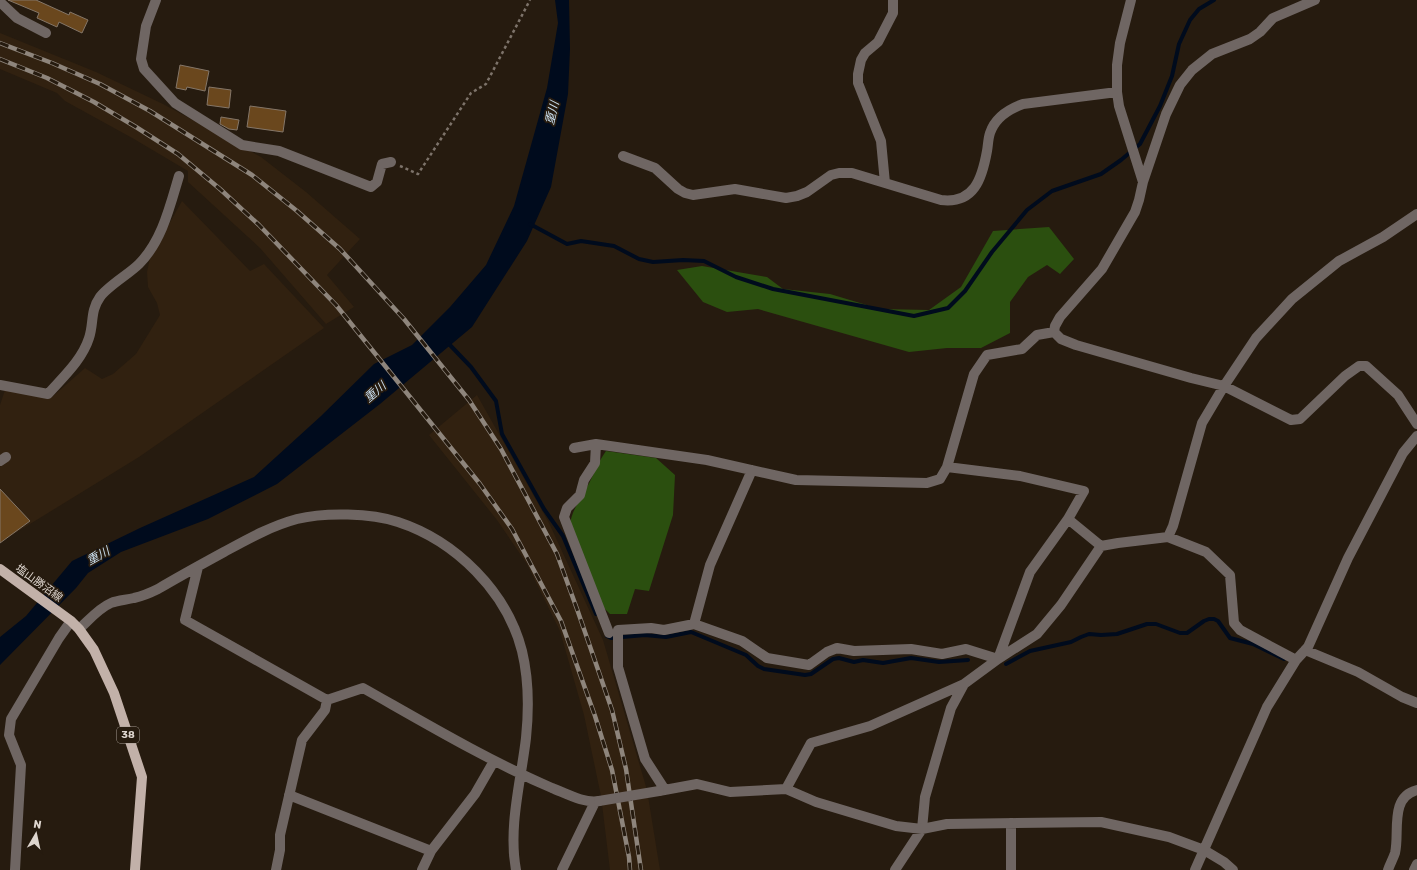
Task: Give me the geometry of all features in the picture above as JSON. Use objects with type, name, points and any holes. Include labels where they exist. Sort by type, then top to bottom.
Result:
[{"type":"main road","name":"塩山勝沼線","points":[[0,569],[68,619]]},
{"type":"main road","name":"38","points":[[68,619],[79,629],[94,650],[114,693],[142,777],[135,870]]},
{"type":"street","points":[[156,0],[146,26],[141,59],[144,69],[175,103],[242,145],[279,151],[371,187],[378,182],[382,164],[391,162]]},
{"type":"street","points":[[885,183],[881,141],[858,83],[858,74],[861,60],[865,53],[878,42],[893,13],[893,0]]},
{"type":"street","points":[[1131,0],[1119,50],[1117,64],[1117,92],[1119,106],[1143,182]]},
{"type":"street","points":[[1054,332],[1055,326],[1060,317],[1102,269],[1135,212],[1143,182],[1166,114],[1180,85],[1192,70],[1212,54],[1250,39],[1260,32],[1273,18],[1315,0]]},
{"type":"street","points":[[0,2],[17,18],[46,33]]},
{"type":"street","points":[[623,156],[655,168],[678,189],[693,195],[735,189],[786,198],[807,192],[831,175],[839,173],[852,173],[941,200],[952,201],[964,198],[973,190],[980,179],[990,133],[995,123],[1008,111],[1024,104],[1117,92]]},
{"type":"street","points":[[0,385],[48,394],[77,361],[89,338],[94,307],[101,296],[140,264],[154,247],[179,176]]},
{"type":"street","points":[[1168,537],[1173,526],[1202,423],[1224,386],[1256,338],[1292,299],[1339,262],[1383,237],[1417,214]]},
{"type":"street","points":[[1054,332],[1061,339],[1076,345],[1224,386],[1291,420],[1300,419],[1345,376],[1359,366],[1366,366],[1398,395],[1417,424]]},
{"type":"street","points":[[574,448],[596,444],[707,460],[796,480],[927,483],[940,479],[947,467],[974,374],[987,355],[1022,350],[1038,335],[1054,332]]},
{"type":"street","points":[[1195,870],[1267,707],[1296,660],[1308,647],[1348,558],[1403,453],[1417,436]]},
{"type":"street","points":[[596,444],[595,463],[584,480],[580,495],[567,508],[564,517],[609,632]]},
{"type":"street","points":[[947,467],[1020,476],[1084,491],[1068,519],[1030,572],[998,659]]},
{"type":"street","points":[[694,624],[710,565],[752,470]]},
{"type":"street","points":[[79,629],[102,608],[112,602],[148,594],[254,535],[298,519],[342,515],[369,516],[397,522],[435,539],[453,550],[472,567],[500,602],[513,626],[521,649],[527,676],[528,710],[526,739],[520,774],[514,833],[516,870]]},
{"type":"street","points":[[1068,519],[1101,546]]},
{"type":"street","points":[[786,789],[811,743],[870,726],[964,684],[998,659],[1037,634],[1061,605],[1101,546],[1168,537],[1206,552],[1230,575],[1234,622],[1240,630],[1296,660]]},
{"type":"street","points":[[198,566],[185,620],[327,700],[363,688],[494,761],[575,798],[597,802],[697,784],[730,792],[786,789],[816,802],[896,826],[922,829],[947,824],[1101,822],[1169,837],[1204,850],[1224,862],[1233,870]]},
{"type":"street","points":[[15,870],[21,766],[9,735],[12,719],[59,638],[68,619]]},
{"type":"street","points":[[662,790],[645,759],[618,667],[618,630],[651,628],[664,630],[694,624],[742,641],[767,658],[809,665],[827,652],[837,648],[854,651],[911,649],[942,654],[966,649],[998,659]]},
{"type":"street","points":[[1305,650],[1358,672],[1402,697],[1417,703]]},
{"type":"street","points":[[899,868],[922,829],[925,797],[951,708],[964,684]]},
{"type":"street","points":[[276,870],[280,850],[280,836],[302,740],[325,710],[327,700]]},
{"type":"street","points":[[422,870],[431,851],[475,794],[494,761]]},
{"type":"street","points":[[1388,870],[1395,853],[1399,808],[1404,798],[1417,790]]},
{"type":"street","points":[[289,795],[431,851]]},
{"type":"street","points":[[562,870],[597,802]]},
{"type":"street","points":[[1011,823],[1011,870]]},
{"type":"street","points":[[1414,870],[1417,864]]},
{"type":"path","points":[[391,162],[418,174],[471,93],[486,84],[530,0]]},
{"type":"shaded area","points":[[0,33],[96,72],[163,104],[261,157],[306,192],[360,239],[327,275],[354,307],[326,324],[260,248],[188,182],[188,171],[65,101],[57,93],[0,69]]},
{"type":"shaded area","points":[[182,201],[250,271],[264,264],[324,328],[139,457],[4,540],[0,536],[0,405],[5,390],[51,398],[85,368],[102,379],[113,374],[136,354],[160,315],[157,303],[148,287],[147,272],[150,258]]},
{"type":"shaded area","points":[[477,395],[549,523],[603,640],[647,790],[660,870],[610,870],[601,796],[584,715],[560,631],[527,564],[497,520],[429,435]]},
{"type":"green space","points":[[1049,227],[1074,259],[1060,274],[1047,265],[1028,277],[1010,302],[1010,333],[981,348],[947,348],[909,352],[758,309],[727,312],[703,302],[677,270],[702,266],[767,277],[783,289],[830,294],[880,309],[929,310],[961,287],[993,231]]},
{"type":"green space","points":[[606,451],[656,458],[675,475],[673,515],[649,591],[635,589],[627,614],[610,614],[601,605],[570,524],[574,510]]},
{"type":"water","name":"重川","points":[[555,0],[569,0],[570,49],[568,94],[551,187],[527,241],[472,327],[380,404],[277,484],[208,519],[121,552],[88,573],[76,588],[0,665],[0,637],[26,616],[72,561],[140,528],[254,477],[321,416],[374,364],[412,345],[450,307],[486,265],[514,206],[547,88],[558,23]]},
{"type":"building","points":[[8,0],[36,0],[69,15],[70,12],[88,20],[82,33],[59,22],[57,27],[37,18],[39,13]]},
{"type":"building","points":[[180,65],[209,71],[205,91],[187,87],[186,90],[176,88]]},
{"type":"building","points":[[209,87],[231,90],[229,108],[207,105]]},
{"type":"building","points":[[250,106],[286,111],[283,132],[247,127]]},
{"type":"building","points":[[221,117],[239,120],[237,130],[229,129],[220,124]]},
{"type":"building","points":[[0,489],[30,521],[0,543]]},
{"type":"waterway","points":[[530,224],[567,244],[581,241],[614,246],[639,259],[653,262],[683,260],[704,261],[736,277],[773,289],[914,316],[948,308],[965,291],[992,252],[1027,210],[1052,191],[1101,174],[1140,144],[1160,106],[1172,76],[1179,44],[1190,20],[1199,9],[1214,0]]},
{"type":"waterway","points":[[448,343],[471,367],[496,401],[502,434],[544,509],[563,536],[596,614]]},
{"type":"waterway","points":[[1006,664],[1030,651],[1071,642],[1089,634],[1117,634],[1147,624],[1156,624],[1180,633],[1187,633],[1209,619],[1218,621],[1230,638],[1253,644],[1284,659]]},
{"type":"waterway","points":[[607,636],[611,638],[645,635],[666,637],[691,632],[746,655],[758,666],[764,669],[805,675],[811,674],[833,659],[839,658],[854,662],[863,660],[883,663],[911,658],[939,662],[968,660]]},
{"type":"railway","points":[[0,43],[52,63],[100,84],[150,111],[252,175],[297,211],[340,249],[404,319],[469,400],[501,449],[557,554],[612,710],[626,769],[641,870]]},
{"type":"railway","points":[[0,59],[47,78],[94,102],[178,154],[220,189],[259,225],[336,305],[480,484],[512,529],[561,621],[595,716],[612,770],[629,857],[630,870]]}]
